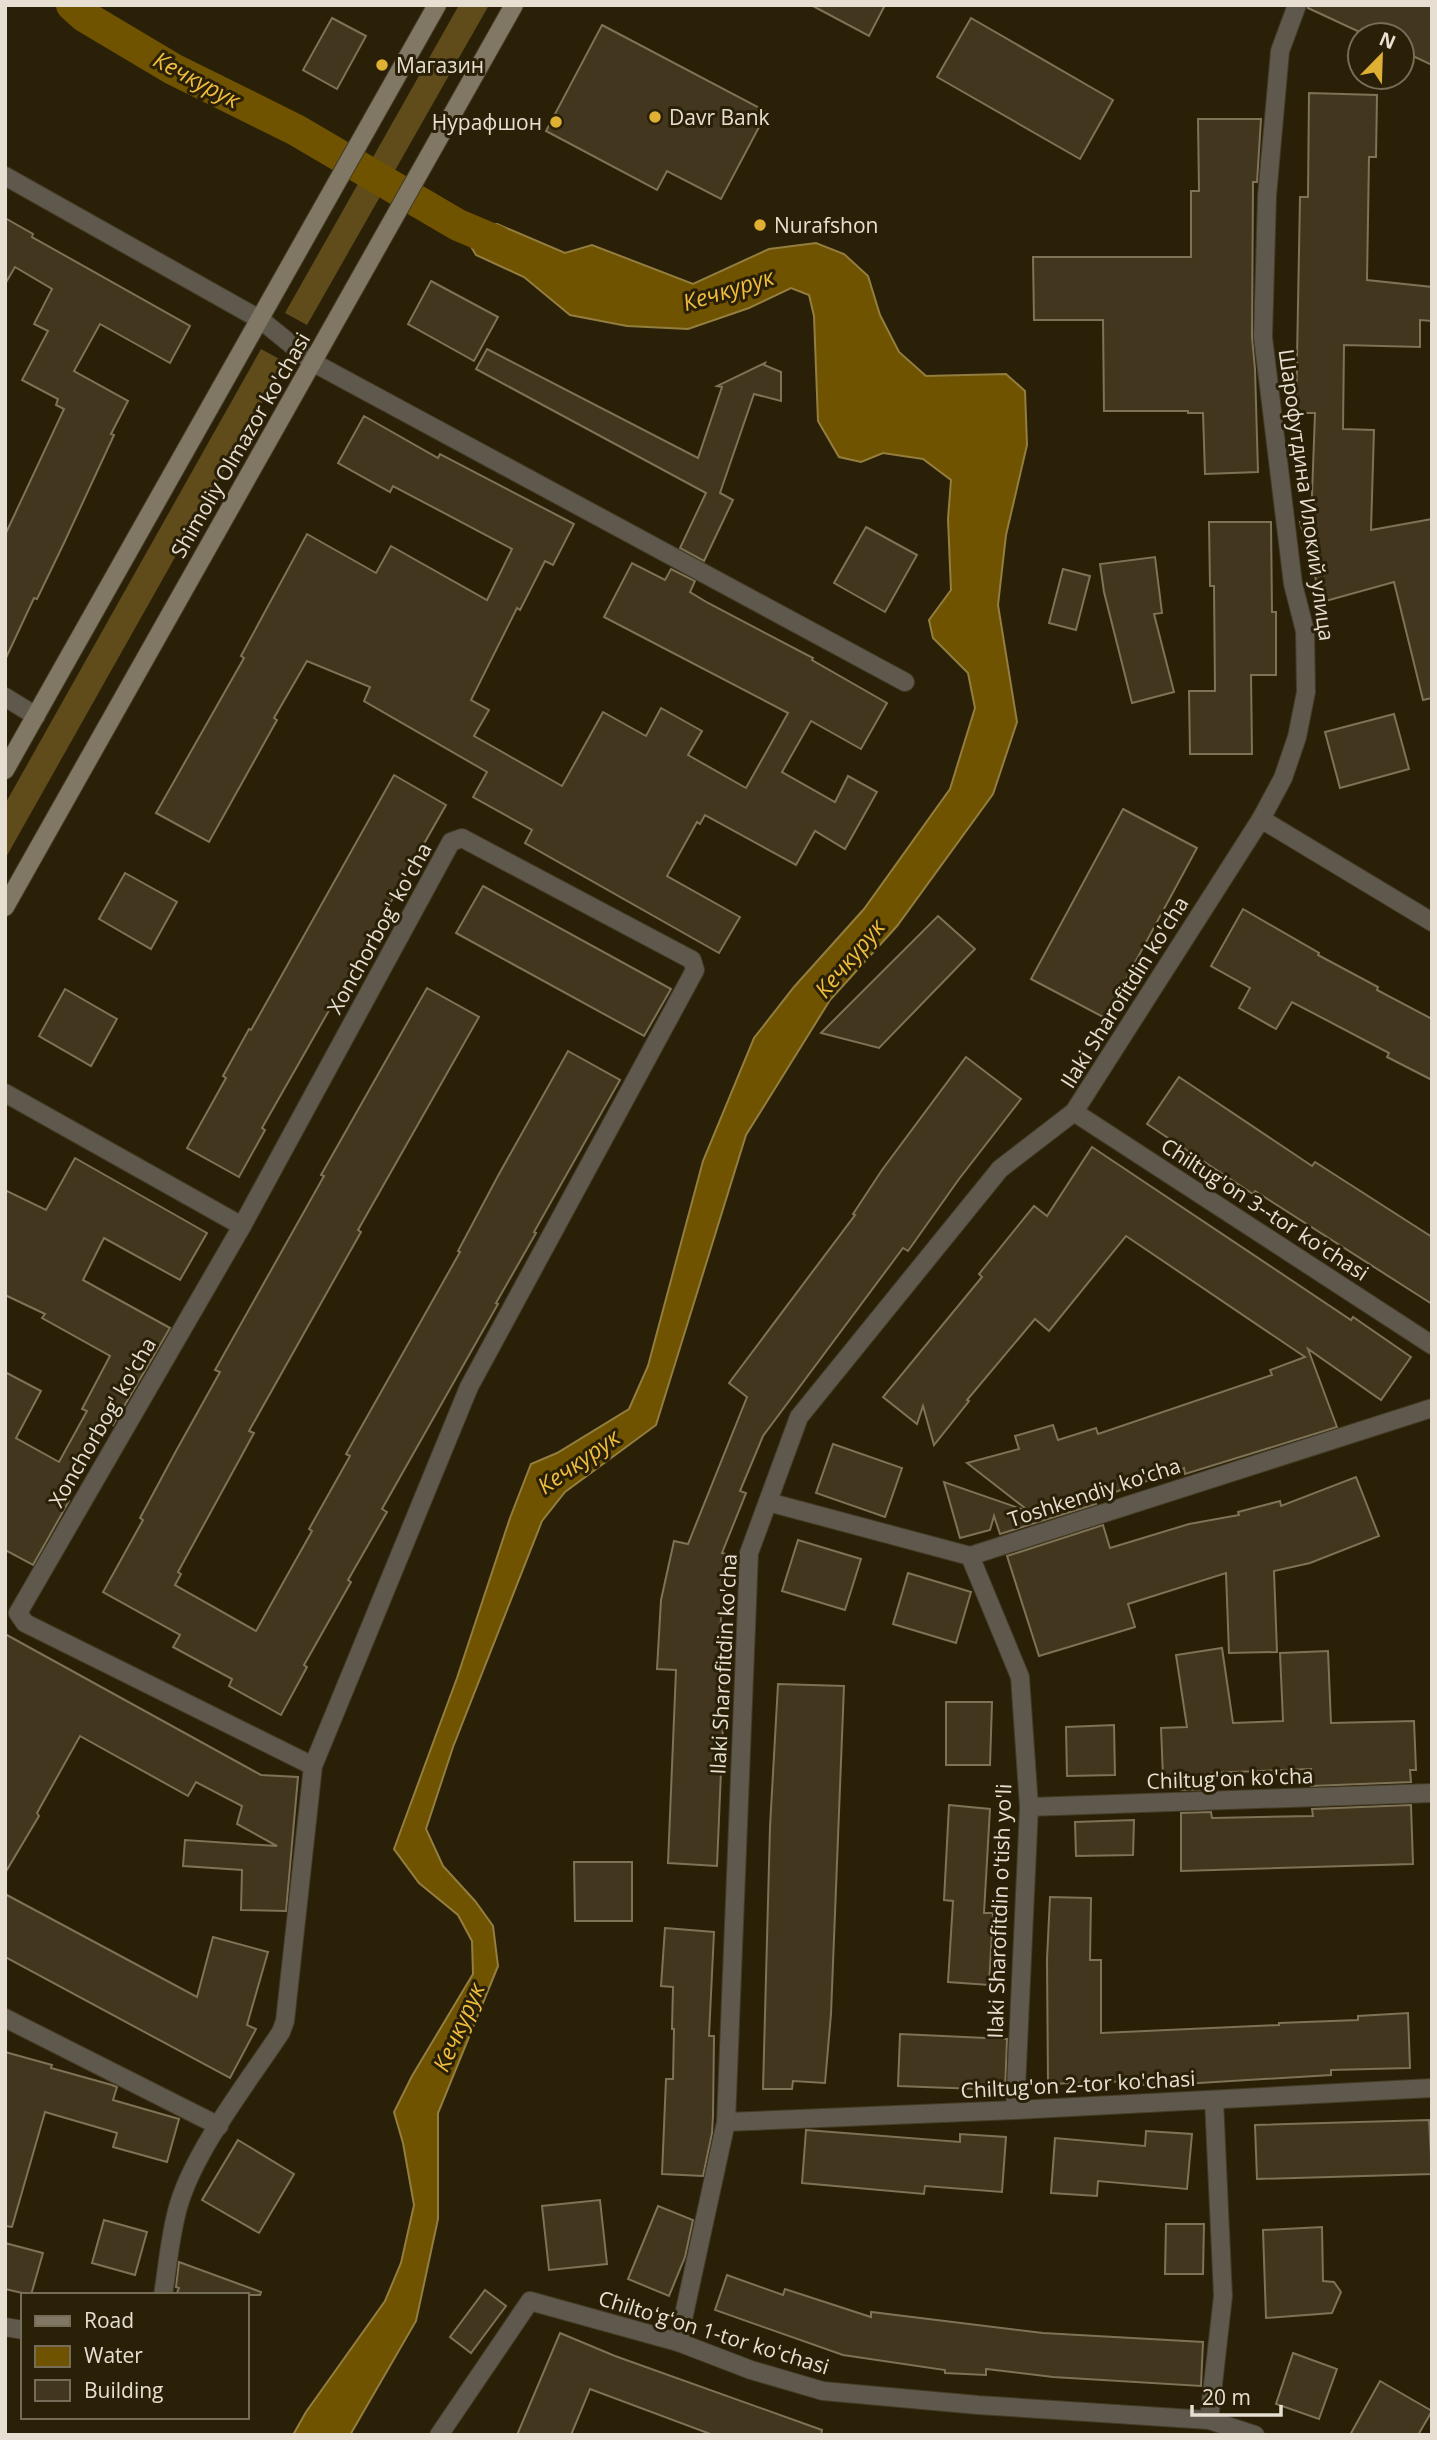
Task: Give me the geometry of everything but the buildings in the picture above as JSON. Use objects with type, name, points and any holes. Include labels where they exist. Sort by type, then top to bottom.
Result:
[{"type":"main road","name":"Shimoliy Olmazor ko'chasi","points":[[5,770],[437,5]]},
{"type":"main road","name":"Shimoliy Olmazor ko'chasi","points":[[5,907],[514,5]]},
{"type":"street","name":"Шарофутдина Илокий улица","points":[[1261,818],[1283,778],[1297,737],[1306,692],[1305,631],[1293,584],[1263,337],[1267,196],[1280,51],[1297,5]]},
{"type":"street","points":[[5,176],[261,320],[314,363],[905,682]]},
{"type":"street","points":[[5,697],[36,716]]},
{"type":"street","points":[[1261,818],[1432,922]]},
{"type":"street","name":"Ilaki Sharofitdin ko'cha","points":[[678,2342],[726,2122],[750,1553],[799,1418],[1000,1169],[1074,1112],[1261,818]]},
{"type":"street","name":"Xonchorbog' ko'cha","points":[[163,2293],[178,2206],[190,2175],[281,2032],[285,2021],[313,1766],[469,1387],[695,970],[692,960],[462,838],[451,842],[242,1226],[18,1613],[25,1623],[313,1766]]},
{"type":"street","points":[[5,1093],[242,1226]]},
{"type":"street","name":"Chiltug'on 3--tor koʻchasi","points":[[1074,1112],[1432,1345]]},
{"type":"street","name":"Toshkendiy ko'cha","points":[[970,1556],[1432,1408]]},
{"type":"street","points":[[768,1502],[970,1556]]},
{"type":"street","name":"Ilaki Sharofitdin o'tish yo'li","points":[[970,1556],[1020,1677],[1029,1807],[1015,2110]]},
{"type":"street","name":"Chiltug'on ko'cha","points":[[1029,1807],[1432,1793]]},
{"type":"street","points":[[5,2018],[219,2126]]},
{"type":"street","name":"Chiltug'on 2-tor ko'chasi","points":[[726,2122],[1432,2088]]},
{"type":"street","points":[[1209,2420],[1223,2296],[1214,2100]]},
{"type":"street","name":"Chiltoʻgʻon 1-tor koʻchasi","points":[[439,2435],[530,2301],[678,2342],[751,2371],[823,2390],[978,2406],[1209,2420],[1255,2435]]},
{"type":"shaded area","points":[[459,5],[489,5],[307,325],[285,313]]},
{"type":"shaded area","points":[[261,349],[285,362],[5,859],[5,804]]},
{"type":"water","points":[[497,224],[565,253],[592,245],[693,284],[769,249],[816,243],[844,254],[868,276],[880,315],[899,352],[926,376],[1006,374],[1025,391],[1027,445],[1006,535],[998,605],[1017,722],[993,794],[897,926],[830,1000],[746,1135],[656,1425],[565,1492],[542,1521],[453,1747],[426,1829],[443,1866],[475,1901],[493,1926],[498,1966],[438,2113],[438,2219],[416,2321],[350,2435],[293,2435],[306,2412],[385,2301],[401,2263],[414,2205],[403,2143],[394,2112],[412,2076],[473,1974],[472,1941],[458,1915],[419,1883],[394,1849],[531,1464],[557,1453],[629,1409],[648,1366],[703,1161],[754,1038],[794,987],[864,909],[950,789],[975,708],[968,673],[933,638],[929,620],[951,590],[948,519],[951,480],[923,459],[883,453],[861,462],[839,457],[818,421],[814,316],[809,295],[791,288],[749,308],[688,329],[627,326],[570,315],[524,277],[476,255],[458,225]]},
{"type":"waterway","name":"Кечкурук","points":[[72,5],[84,16],[173,69],[296,130],[458,225],[496,241]]},
{"type":"place","name":"Магазин","points":[[382,65]]},
{"type":"place","name":"Davr Bank","points":[[655,117]]},
{"type":"place","name":"Нурафшон","points":[[556,122]]},
{"type":"place","name":"Nurafshon","points":[[760,225]]}]
